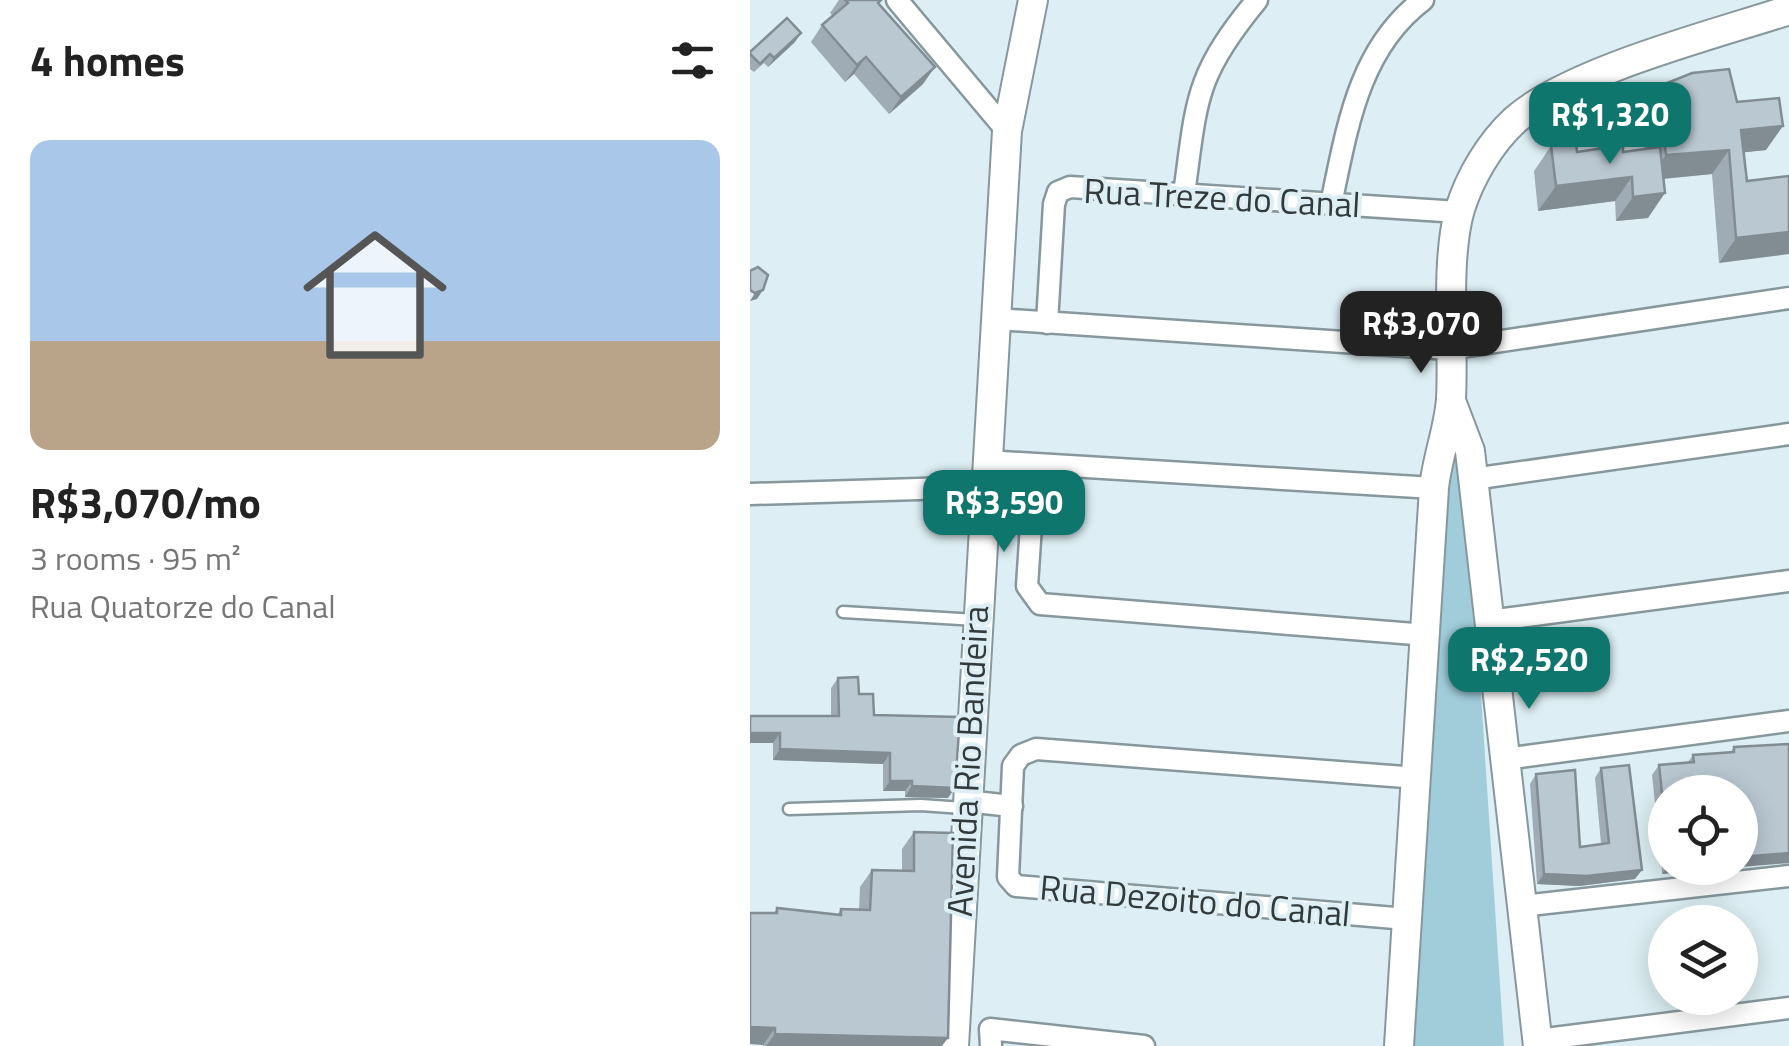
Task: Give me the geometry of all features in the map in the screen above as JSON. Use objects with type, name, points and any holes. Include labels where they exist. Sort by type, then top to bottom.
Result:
[{"type":"street","points":[[898,0],[1007,131]]},
{"type":"street","name":"Avenida Rio Bandeira","points":[[954,1046],[1007,131],[1033,0]]},
{"type":"street","points":[[1184,194],[1198,92],[1222,43],[1257,0]]},
{"type":"street","points":[[1332,204],[1351,108],[1375,53],[1400,17],[1423,0]]},
{"type":"street","points":[[1400,1046],[1434,488],[1451,401],[1449,349],[1459,212],[1475,172],[1496,141],[1516,119],[1547,99],[1609,70],[1789,10]]},
{"type":"street","name":"Rua Treze do Canal","points":[[1048,323],[1054,204],[1058,192],[1070,187],[1459,212]]},
{"type":"street","points":[[996,319],[1449,349],[1789,298]]},
{"type":"street","points":[[1451,401],[1470,451],[1538,1043],[1789,1008]]},
{"type":"street","points":[[1473,479],[1789,434]]},
{"type":"street","points":[[1035,465],[1026,586],[1040,604],[1428,634]]},
{"type":"street","points":[[750,494],[985,474],[1035,465],[1434,488]]},
{"type":"street","points":[[1433,521],[1454,509],[1478,518]]},
{"type":"street","points":[[1490,621],[1789,582]]},
{"type":"street","points":[[1505,759],[1789,721]]},
{"type":"street","name":"Rua Dezoito do Canal","points":[[1407,919],[1016,886],[1008,877],[1013,766],[1021,756],[1036,750],[1418,778]]},
{"type":"street","points":[[965,805],[1012,806]]},
{"type":"street","points":[[1522,906],[1789,876]]},
{"type":"street","points":[[992,1046],[990,1029],[1144,1046]]},
{"type":"lane","points":[[843,612],[976,620]]},
{"type":"lane","points":[[790,809],[965,805]]},
{"type":"shaded area","points":[[1451,363],[1467,481],[1504,1046],[1399,1046]]},
{"type":"building","points":[[845,0],[881,0],[878,3],[935,67],[901,97],[866,57],[857,65],[822,25],[848,3]]},
{"type":"building","points":[[787,18],[801,33],[774,58],[770,54],[760,64],[750,52]]},
{"type":"building","points":[[1729,69],[1737,102],[1779,98],[1783,126],[1741,130],[1747,181],[1789,176],[1789,232],[1736,238],[1729,150],[1666,155],[1657,87],[1692,73]]},
{"type":"building","points":[[1576,143],[1577,152],[1623,145],[1623,152],[1660,147],[1665,193],[1633,197],[1632,177],[1556,186],[1551,146]]},
{"type":"building","points":[[758,267],[768,275],[763,290],[755,293],[750,290],[750,271]]},
{"type":"building","points":[[858,677],[859,694],[873,694],[874,715],[960,717],[955,788],[890,781],[890,753],[780,749],[780,733],[750,733],[750,716],[839,716],[838,678]]},
{"type":"building","points":[[1789,744],[1789,853],[1758,856],[1758,775],[1660,775],[1659,765],[1694,762],[1693,755],[1734,752],[1734,747]]},
{"type":"building","points":[[1629,765],[1642,870],[1586,876],[1544,874],[1536,774],[1575,770],[1580,847],[1609,843],[1601,768]]},
{"type":"building","points":[[914,832],[953,833],[948,1038],[775,1034],[775,1028],[750,1027],[750,913],[777,913],[777,908],[841,915],[841,909],[870,910],[872,870],[914,871]]}]
